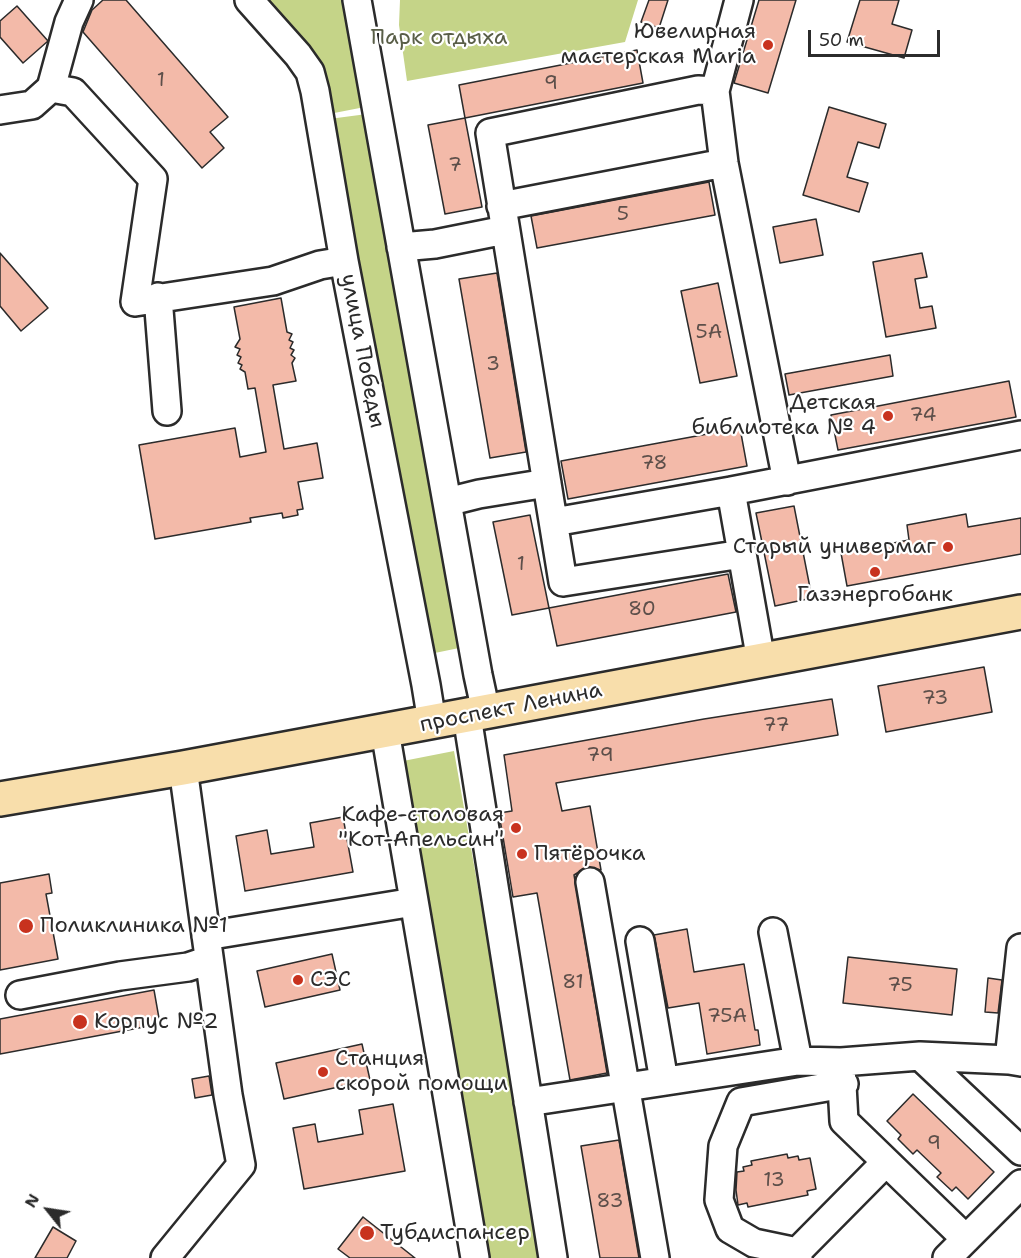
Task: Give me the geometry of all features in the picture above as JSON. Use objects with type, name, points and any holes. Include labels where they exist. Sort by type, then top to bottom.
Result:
[{"type":"main road","name":"проспект Ленина","points":[[0,799],[183,768],[1021,612]]},
{"type":"street","points":[[0,110],[32,105],[51,88],[69,22],[79,0]]},
{"type":"street","name":"улица Победы","points":[[249,0],[298,55],[310,72],[315,91],[344,261],[432,722]]},
{"type":"street","points":[[357,0],[447,502],[528,1102],[553,1258]]},
{"type":"street","points":[[739,0],[715,91],[724,163],[787,481]]},
{"type":"street","points":[[51,88],[73,93],[153,179],[135,302],[273,281],[320,265],[344,261]]},
{"type":"street","points":[[715,91],[698,90],[490,133],[563,582],[742,554]]},
{"type":"street","points":[[401,247],[435,244],[503,218],[724,163]]},
{"type":"street","points":[[158,297],[167,411]]},
{"type":"street","points":[[554,522],[787,481],[1021,435]]},
{"type":"street","points":[[447,502],[479,494],[547,483]]},
{"type":"street","points":[[731,491],[761,661]]},
{"type":"street","points":[[385,731],[475,1258]]},
{"type":"street","points":[[165,1258],[241,1165],[228,1095],[183,768]]},
{"type":"street","points":[[590,882],[655,1258]]},
{"type":"street","points":[[20,995],[120,976],[188,967],[208,948],[414,902]]},
{"type":"street","points":[[773,932],[798,1061]]},
{"type":"street","points":[[640,941],[664,1081]]},
{"type":"street","points":[[886,1162],[797,1255],[754,1244],[744,1249],[730,1229],[718,1200],[723,1146],[741,1102],[842,1073],[920,1056],[1015,1061],[1021,948]]},
{"type":"street","points":[[920,1056],[1021,1151]]},
{"type":"street","points":[[528,1102],[798,1061],[842,1073]]},
{"type":"street","points":[[842,1073],[844,1121],[966,1239]]},
{"type":"street","points":[[947,1258],[1021,1184]]},
{"type":"green space","points":[[264,0],[350,0],[370,106],[329,114]]},
{"type":"green space","name":"Парк отдыха","points":[[400,0],[638,0],[625,42],[407,81],[399,25]]},
{"type":"green space","points":[[367,114],[464,647],[425,655],[329,119]]},
{"type":"green space","points":[[454,751],[543,1258],[489,1258],[398,762]]},
{"type":"building","points":[[103,0],[126,0],[228,117],[210,132],[224,148],[202,168],[83,32],[92,10]]},
{"type":"building","points":[[649,0],[668,0],[659,28],[641,22]]},
{"type":"building","points":[[759,0],[796,0],[768,93],[734,83]]},
{"type":"building","points":[[860,0],[899,0],[892,24],[912,30],[904,58],[847,42]]},
{"type":"building","points":[[17,6],[48,41],[23,63],[0,37],[0,21]]},
{"type":"building","points":[[637,50],[643,83],[465,118],[459,85]]},
{"type":"building","points":[[829,107],[886,124],[879,148],[858,142],[847,177],[868,183],[859,212],[803,195]]},
{"type":"building","points":[[465,118],[482,207],[445,214],[428,125]]},
{"type":"building","points":[[709,182],[715,215],[537,248],[531,216]]},
{"type":"building","points":[[816,219],[823,255],[780,263],[773,227]]},
{"type":"building","points":[[0,253],[48,308],[21,331],[0,306]]},
{"type":"building","points":[[922,253],[927,277],[915,279],[920,308],[932,306],[936,328],[886,337],[873,262]]},
{"type":"building","points":[[497,273],[526,452],[490,458],[459,279]]},
{"type":"building","points":[[718,283],[737,376],[700,383],[681,291]]},
{"type":"building","points":[[281,298],[287,332],[292,334],[289,340],[293,342],[290,348],[294,350],[291,355],[295,358],[292,363],[296,381],[273,385],[284,449],[317,443],[323,478],[298,482],[303,509],[297,510],[298,515],[283,518],[282,513],[250,518],[251,522],[155,539],[139,445],[235,428],[240,457],[266,452],[255,388],[248,389],[245,372],[240,369],[242,365],[238,363],[241,357],[237,355],[240,349],[235,347],[240,339],[234,307]]},
{"type":"building","points":[[890,355],[893,376],[789,395],[785,374]]},
{"type":"building","points":[[1009,381],[1016,417],[838,450],[831,415]]},
{"type":"building","points":[[740,428],[747,466],[568,499],[561,461]]},
{"type":"building","points":[[794,506],[812,598],[775,606],[756,513]]},
{"type":"building","name":"Старый универмаг","points":[[966,514],[968,527],[1021,518],[1021,554],[847,586],[841,553],[909,540],[907,525]]},
{"type":"building","points":[[530,515],[549,608],[512,615],[493,522]]},
{"type":"building","points":[[728,574],[736,612],[557,646],[549,608]]},
{"type":"building","points":[[984,667],[992,712],[886,732],[878,686]]},
{"type":"building","points":[[832,699],[838,735],[556,783],[562,811],[590,806],[601,870],[587,867],[574,875],[607,1073],[570,1080],[537,893],[513,897],[499,813],[512,811],[504,755],[704,719]]},
{"type":"building","points":[[343,817],[353,872],[245,891],[236,836],[267,830],[271,854],[314,847],[310,823]]},
{"type":"building","name":"Поликлиника №1","points":[[49,874],[52,893],[46,894],[58,959],[0,970],[0,883]]},
{"type":"building","points":[[687,929],[694,972],[744,964],[755,1030],[758,1030],[760,1045],[707,1054],[699,1003],[668,1008],[654,935]]},
{"type":"building","name":"СЭС","points":[[332,954],[340,990],[265,1007],[257,971]]},
{"type":"building","points":[[848,957],[957,969],[952,1015],[843,1003]]},
{"type":"building","points":[[988,978],[1002,980],[998,1013],[985,1012]]},
{"type":"building","name":"Корпус №2","points":[[154,990],[160,1024],[0,1054],[0,1019]]},
{"type":"building","name":"Станция скорой помощи","points":[[362,1044],[370,1080],[284,1099],[276,1063]]},
{"type":"building","points":[[209,1076],[212,1095],[195,1098],[192,1079]]},
{"type":"building","points":[[913,1094],[994,1172],[968,1199],[956,1187],[952,1191],[937,1177],[941,1173],[917,1150],[913,1154],[898,1139],[901,1135],[887,1121]]},
{"type":"building","points":[[393,1104],[405,1171],[304,1189],[293,1128],[315,1124],[318,1142],[363,1134],[359,1110]]},
{"type":"building","points":[[619,1140],[639,1258],[600,1258],[581,1146]]},
{"type":"building","points":[[787,1154],[788,1158],[798,1156],[799,1160],[810,1158],[816,1189],[807,1191],[808,1195],[748,1207],[747,1203],[738,1205],[737,1172],[744,1171],[743,1167],[752,1165],[751,1161]]},
{"type":"building","name":"Тубдиспансер","points":[[363,1217],[415,1258],[350,1258],[338,1249]]},
{"type":"building","points":[[53,1227],[76,1241],[67,1258],[35,1258]]},
{"type":"place","name":"Ювелирная мастерская Maria","points":[[768,45]]},
{"type":"place","name":"Детская библиотека № 4","points":[[888,416]]},
{"type":"place","name":"Старый универмаг","points":[[948,547]]},
{"type":"place","name":"Газэнергобанк","points":[[875,572]]},
{"type":"place","name":"Кафе-столовая \"Кот-Апельсин\"","points":[[516,828]]},
{"type":"place","name":"Пятёрочка","points":[[522,854]]},
{"type":"place","name":"Поликлиника №1","points":[[26,926]]},
{"type":"place","name":"СЭС","points":[[298,980]]},
{"type":"place","name":"Корпус №2","points":[[80,1022]]},
{"type":"place","name":"Станция скорой помощи","points":[[323,1072]]},
{"type":"place","name":"Тубдиспансер","points":[[367,1233]]}]
